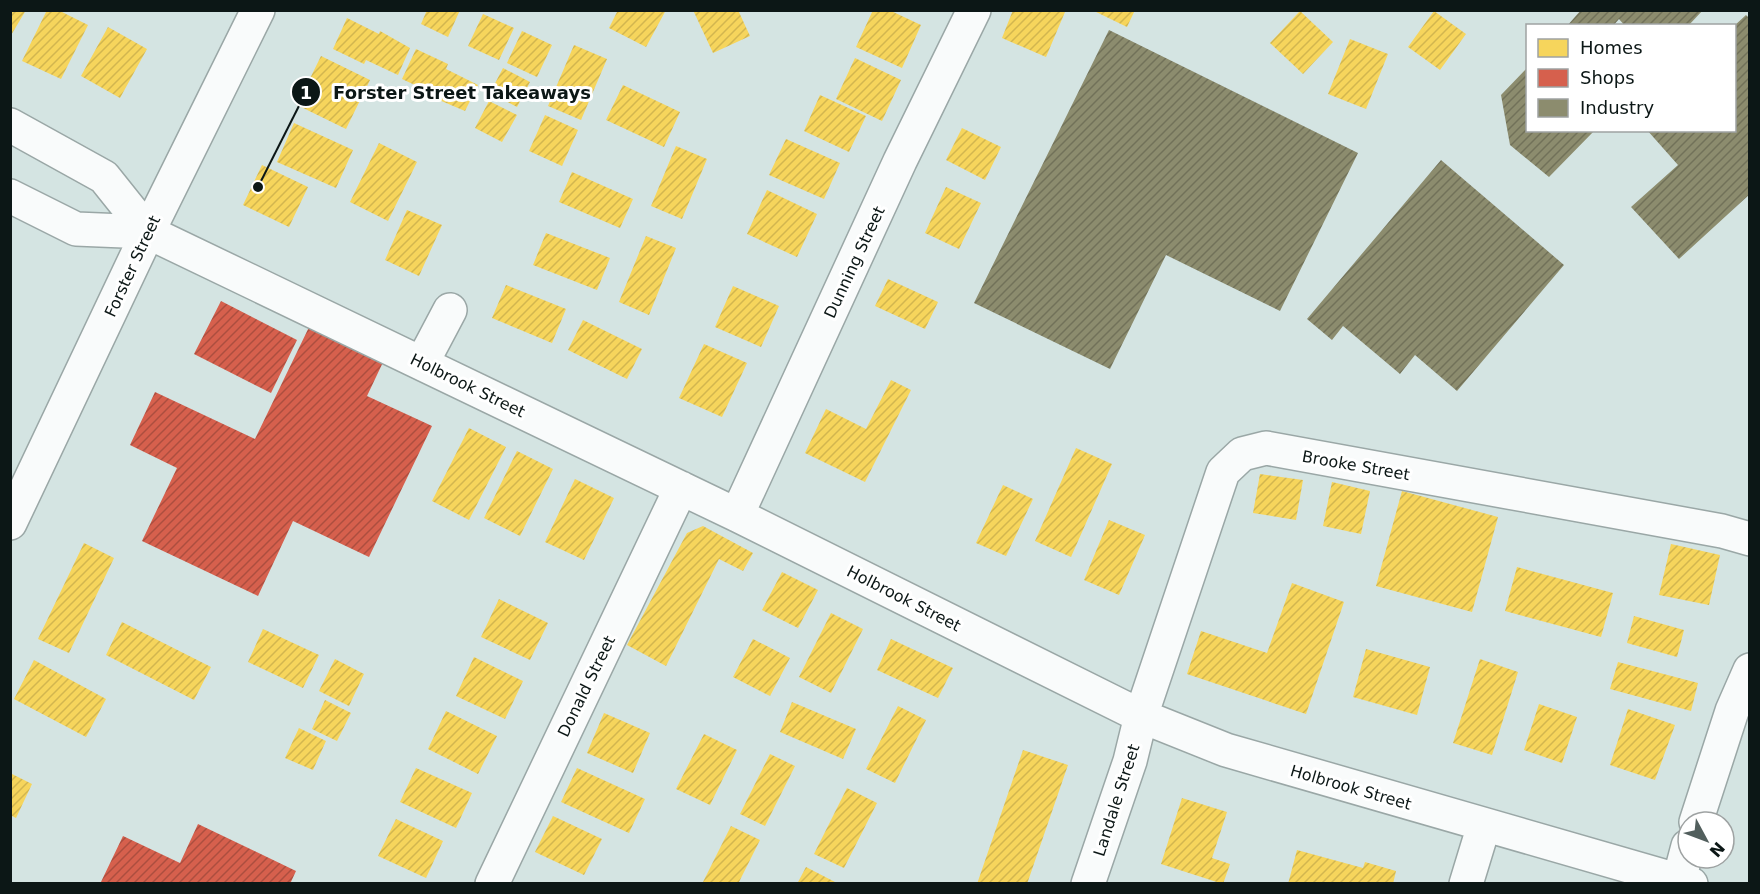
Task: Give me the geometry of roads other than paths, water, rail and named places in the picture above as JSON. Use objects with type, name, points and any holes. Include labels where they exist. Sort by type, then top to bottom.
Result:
[{"type":"street","name":"Forster Street","points":[[10,523],[148,232],[258,10]]},
{"type":"street","name":"Dunning Street","points":[[737,515],[900,161],[974,10]]},
{"type":"street","name":"Holbrook Street","points":[[10,125],[104,177],[148,232]]},
{"type":"street","name":"Holbrook Street","points":[[10,196],[76,229],[148,232],[737,515],[1142,716],[1226,750],[1682,882]]},
{"type":"street","points":[[422,363],[450,310]]},
{"type":"street","name":"Brooke Street","points":[[1142,716],[1223,472],[1242,454],[1266,448],[1722,531],[1749,538]]},
{"type":"street","name":"Donald Street","points":[[492,884],[681,488]]},
{"type":"street","points":[[1700,810],[1732,711],[1749,670]]},
{"type":"street","name":"Landale Street","points":[[1088,884],[1130,761],[1142,716]]},
{"type":"street","points":[[1466,884],[1484,825]]},
{"type":"place","name":"Forster Street Takeaways","points":[[258,187]]}]
